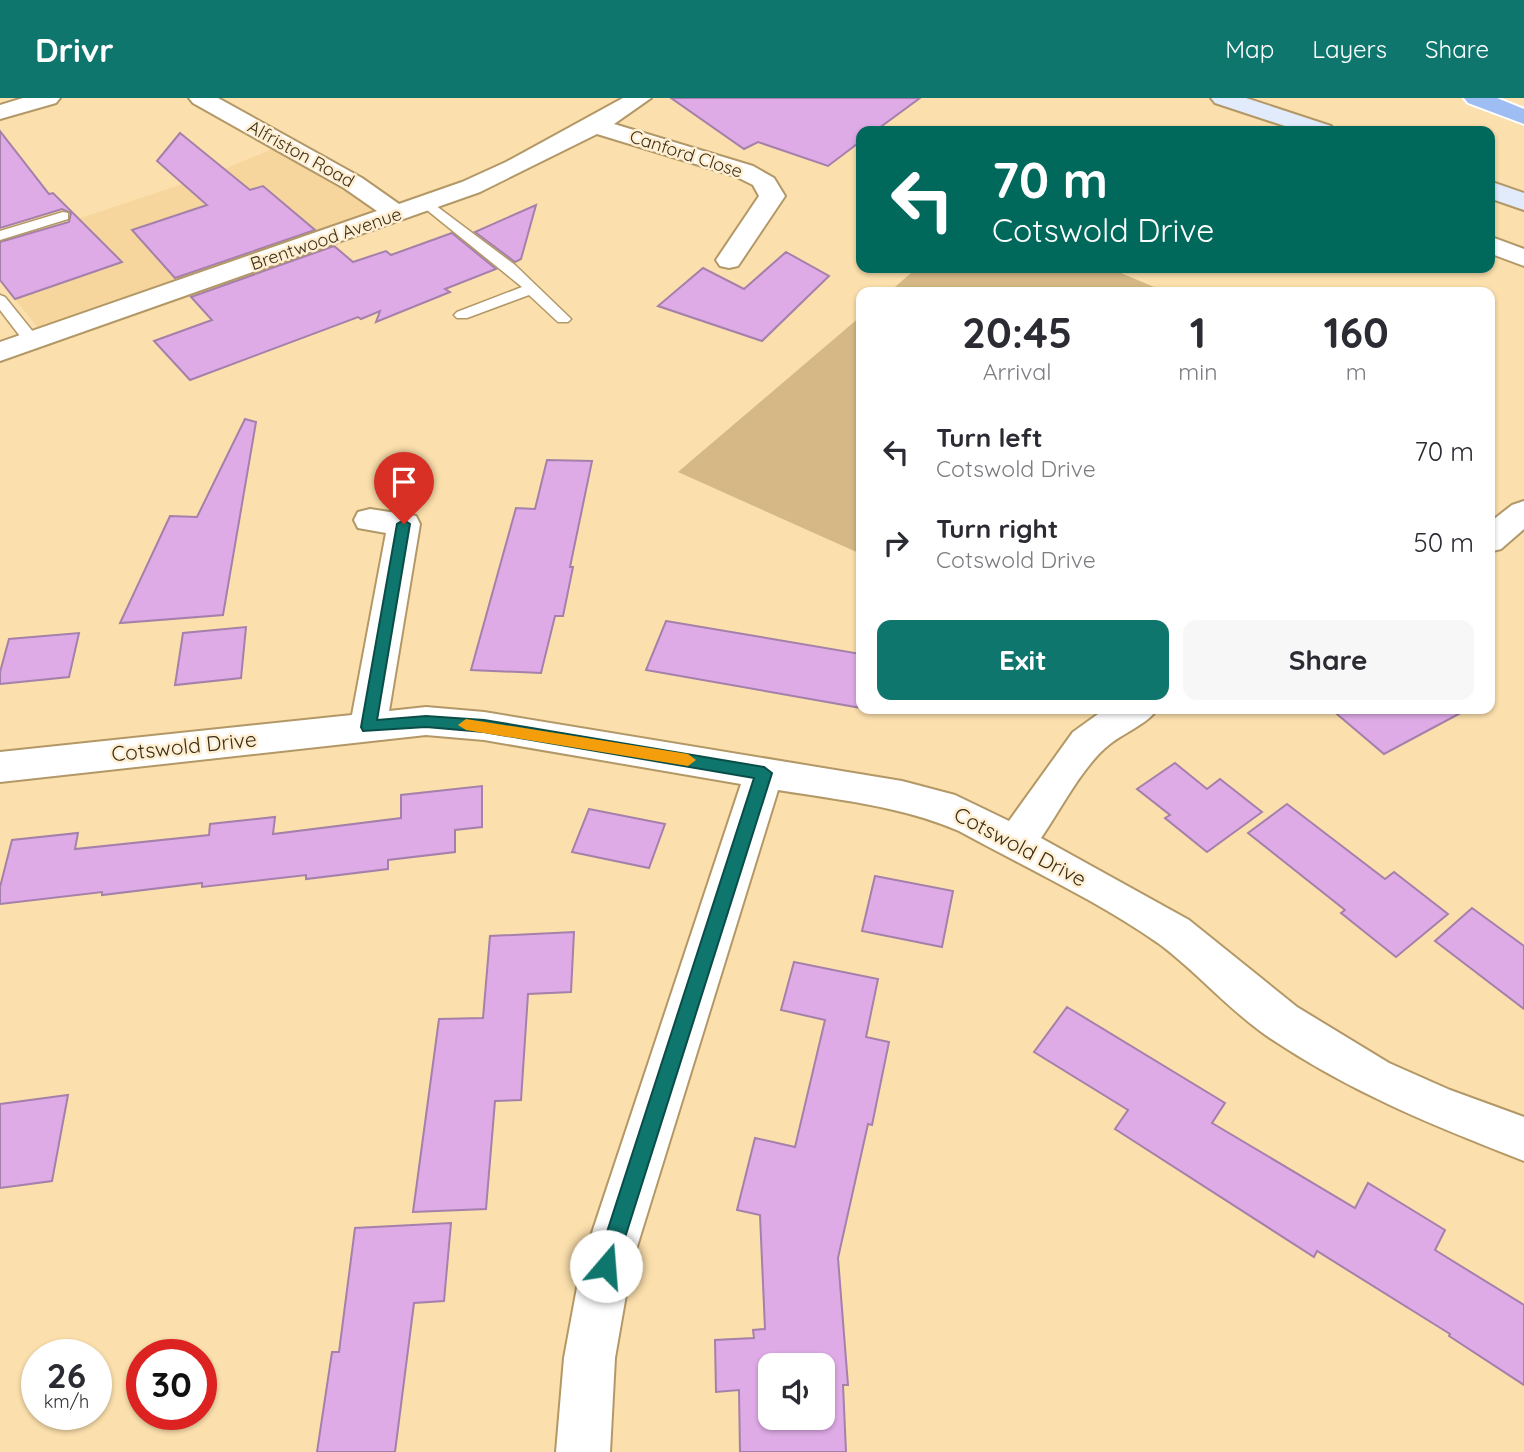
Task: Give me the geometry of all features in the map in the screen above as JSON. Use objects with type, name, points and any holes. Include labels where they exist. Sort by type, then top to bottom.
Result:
[{"type":"highway","points":[[1476,98],[1524,117]]},
{"type":"main road","points":[[1223,98],[1307,126]]},
{"type":"main road","points":[[1495,191],[1524,202]]},
{"type":"street","points":[[0,112],[48,98]]},
{"type":"street","name":"Alfriston Road","points":[[201,98],[354,183],[397,214]]},
{"type":"street","name":"Brentwood Avenue","points":[[0,352],[397,214],[536,160],[597,126],[639,98]]},
{"type":"street","name":"Canford Close","points":[[597,126],[744,171],[770,187],[772,195],[729,260]]},
{"type":"street","points":[[1495,246],[1524,258]]},
{"type":"street","points":[[1495,536],[1524,512]]},
{"type":"street","points":[[368,727],[404,524],[370,520]]},
{"type":"street","points":[[1495,540],[1524,555]]},
{"type":"street","points":[[1016,843],[1086,742],[1115,720],[1128,714]]},
{"type":"street","name":"Cotswold Drive","points":[[0,767],[426,721],[484,726],[902,796],[941,806],[1016,843],[1141,911],[1174,932],[1281,1021],[1373,1077],[1436,1106],[1524,1139]]},
{"type":"street","points":[[583,1452],[587,1373],[594,1315],[606,1266],[764,773]]},
{"type":"lane","points":[[427,203],[510,268],[563,319]]},
{"type":"lane","points":[[0,236],[63,216]]},
{"type":"lane","points":[[462,316],[531,289]]},
{"type":"lane","points":[[0,300],[32,341]]},
{"type":"shaded area","points":[[277,147],[346,185],[383,213],[41,332],[0,280],[0,245],[213,174]]},
{"type":"shaded area","points":[[911,273],[1121,273],[1154,287],[895,287]]},
{"type":"shaded area","points":[[856,320],[856,552],[678,472]]},
{"type":"building","points":[[671,98],[920,98],[882,126],[856,126],[856,145],[828,166],[758,142],[744,149]]},
{"type":"building","points":[[0,131],[49,194],[53,193],[122,262],[15,299],[0,280],[0,242],[69,222],[71,213],[62,209],[0,228]]},
{"type":"building","points":[[180,133],[250,190],[263,186],[315,230],[175,278],[132,230],[207,205],[157,161]]},
{"type":"building","points":[[536,205],[521,259],[515,262],[475,232]]},
{"type":"building","points":[[452,233],[496,269],[445,289],[450,292],[376,322],[380,311],[190,380],[154,341],[212,320],[191,297],[334,246],[353,262],[386,251],[391,255]]},
{"type":"building","points":[[786,252],[829,276],[762,341],[658,306],[703,268],[744,289]]},
{"type":"building","points":[[245,419],[256,422],[223,615],[120,623],[170,516],[197,517]]},
{"type":"building","points":[[547,460],[592,461],[570,567],[573,567],[563,616],[555,616],[541,673],[471,670],[516,508],[535,509]]},
{"type":"building","points":[[666,621],[856,653],[856,707],[646,670]]},
{"type":"building","points":[[246,627],[241,678],[175,685],[183,633]]},
{"type":"building","points":[[79,633],[69,677],[0,684],[0,672],[9,639]]},
{"type":"building","points":[[1337,714],[1459,714],[1384,754]]},
{"type":"building","points":[[1175,763],[1207,789],[1220,779],[1262,812],[1207,852],[1165,818],[1170,815],[1137,789]]},
{"type":"building","points":[[482,786],[482,827],[455,830],[455,852],[388,860],[388,869],[306,879],[306,875],[202,887],[202,883],[102,895],[102,892],[0,904],[0,887],[12,840],[78,833],[75,849],[209,835],[210,824],[275,817],[273,834],[401,818],[401,795]]},
{"type":"building","points":[[1287,804],[1385,879],[1394,872],[1448,914],[1396,957],[1341,913],[1345,910],[1248,833]]},
{"type":"building","points":[[589,809],[665,824],[649,868],[572,852]]},
{"type":"building","points":[[875,876],[953,891],[942,947],[862,931]]},
{"type":"building","points":[[1472,908],[1524,946],[1524,1009],[1435,941]]},
{"type":"building","points":[[574,932],[571,992],[528,994],[521,1100],[495,1101],[486,1209],[413,1212],[439,1019],[483,1018],[490,936]]},
{"type":"building","points":[[794,962],[878,979],[866,1037],[889,1042],[872,1125],[868,1124],[838,1258],[848,1385],[843,1385],[846,1452],[740,1452],[739,1390],[716,1392],[715,1340],[754,1338],[753,1330],[765,1329],[760,1215],[737,1210],[755,1138],[795,1147],[825,1020],[781,1010]]},
{"type":"building","points":[[1067,1007],[1225,1103],[1212,1123],[1355,1208],[1368,1183],[1445,1230],[1435,1250],[1524,1305],[1524,1385],[1449,1336],[1450,1334],[1317,1251],[1314,1257],[1115,1129],[1128,1110],[1034,1052]]},
{"type":"building","points":[[68,1095],[52,1181],[0,1188],[0,1104]]},
{"type":"building","points":[[451,1223],[444,1301],[414,1303],[395,1452],[317,1452],[332,1352],[339,1352],[355,1228]]},
{"type":"slow traffic","points":[[466,725],[688,760]]},
{"type":"route","points":[[404,524],[368,727],[426,721],[484,726],[764,773],[606,1266]]}]
